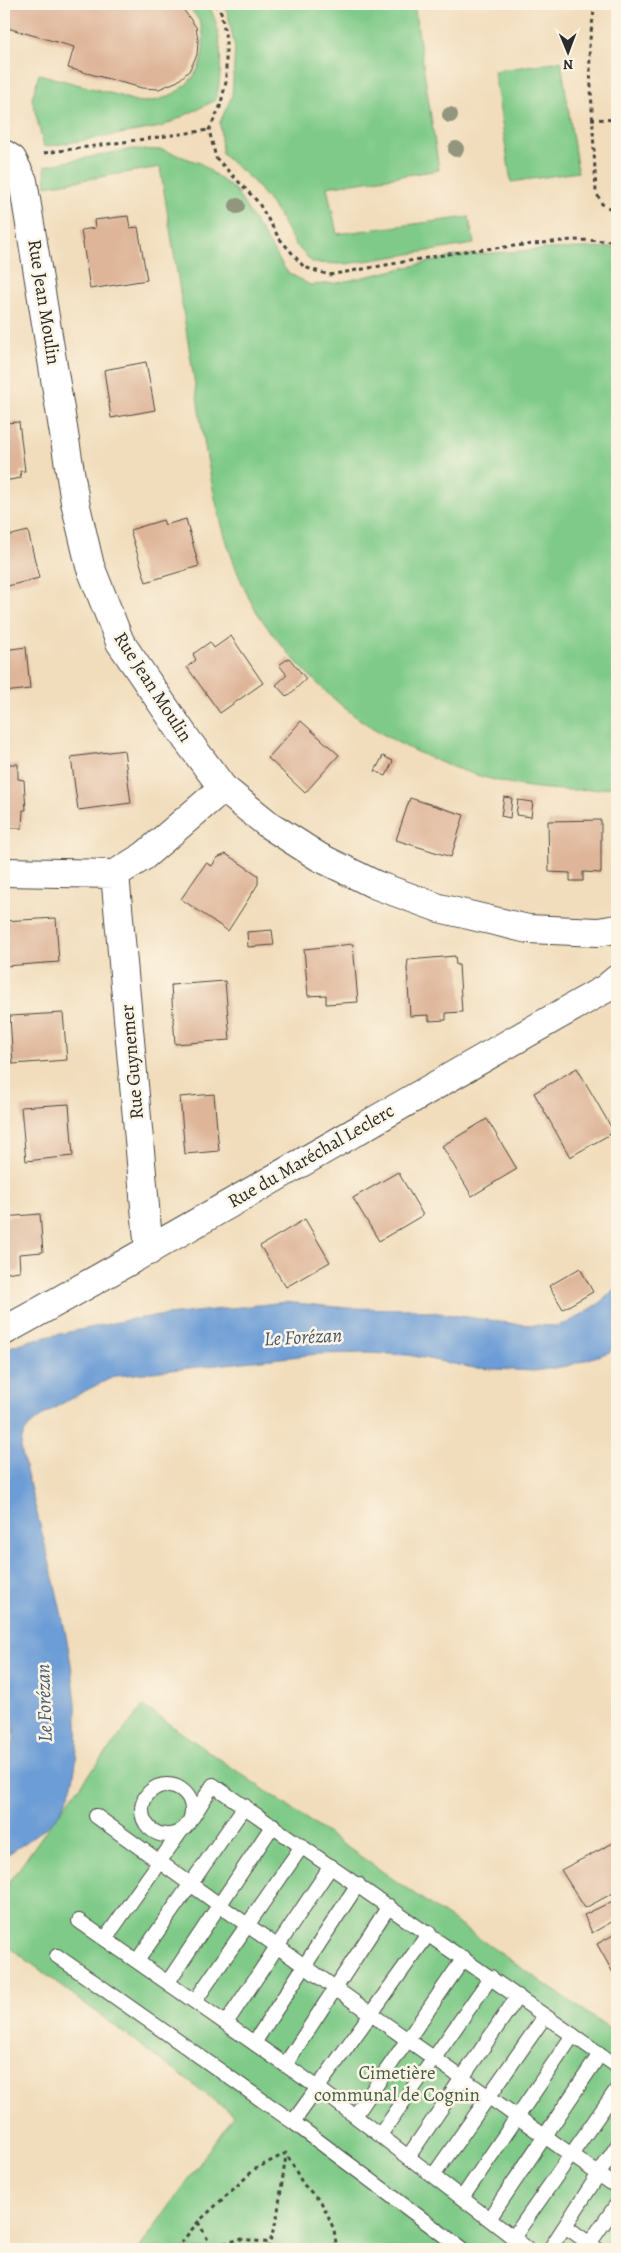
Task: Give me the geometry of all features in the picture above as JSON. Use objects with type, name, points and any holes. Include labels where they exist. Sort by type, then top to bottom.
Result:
[{"type":"street","name":"Rue Jean Moulin","points":[[8,157],[23,181],[75,502],[90,566],[120,642],[182,733],[223,788],[269,825],[319,857],[376,885],[439,908],[528,929],[598,932],[617,929]]},
{"type":"street","points":[[4,872],[115,874],[144,856],[223,788]]},
{"type":"street","name":"Rue Guynemer","points":[[115,874],[149,1251]]},
{"type":"street","name":"Rue du Maréchal Leclerc","points":[[4,1331],[149,1251],[400,1104],[605,989],[617,979]]},
{"type":"lane","points":[[181,1831],[171,1835],[160,1834],[150,1829],[144,1820],[142,1809],[144,1799],[151,1790],[161,1785],[172,1784],[182,1788],[189,1796],[193,1807],[192,1818]]},
{"type":"lane","points":[[105,1939],[214,1785],[429,1933],[617,2066]]},
{"type":"lane","points":[[137,1961],[245,1806]]},
{"type":"lane","points":[[96,1816],[371,2014],[617,2187]]},
{"type":"lane","points":[[168,1982],[273,1826]]},
{"type":"lane","points":[[195,2001],[302,1846]]},
{"type":"lane","points":[[226,2023],[331,1866]]},
{"type":"lane","points":[[254,2042],[358,1884]]},
{"type":"lane","points":[[285,2064],[389,1906]]},
{"type":"lane","points":[[79,1921],[316,2086],[528,2249]]},
{"type":"lane","points":[[293,2122],[316,2086],[429,1933]]},
{"type":"lane","points":[[57,1956],[293,2122],[462,2249]]},
{"type":"lane","points":[[355,2116],[464,1958]]},
{"type":"lane","points":[[380,2135],[491,1977]]},
{"type":"lane","points":[[408,2157],[518,1996]]},
{"type":"lane","points":[[433,2176],[546,2016]]},
{"type":"lane","points":[[462,2198],[574,2035]]},
{"type":"lane","points":[[489,2219],[600,2054]]},
{"type":"lane","points":[[513,2238],[617,2089]]},
{"type":"lane","points":[[550,2249],[617,2146]]},
{"type":"lane","points":[[565,2226],[593,2246],[617,2204]]},
{"type":"path","points":[[215,4],[221,12],[226,39],[226,82],[220,106],[209,130],[216,158],[258,202],[279,238],[304,267],[329,274],[466,251],[572,240],[617,241]]},
{"type":"path","points":[[521,4],[537,6],[574,4]]},
{"type":"path","points":[[595,4],[590,46],[591,118],[597,197],[602,204],[617,212]]},
{"type":"path","points":[[591,118],[617,120]]},
{"type":"path","points":[[8,157],[209,130]]},
{"type":"path","points":[[268,2249],[277,2218],[286,2153],[293,2122]]},
{"type":"path","points":[[176,2249],[198,2222],[255,2168],[286,2153]]},
{"type":"path","points":[[286,2153],[303,2184],[321,2202],[334,2230],[337,2249]]},
{"type":"path","points":[[198,2222],[211,2248],[242,2239],[270,2243]]},
{"type":"green space","points":[[184,4],[208,4],[217,26],[220,76],[216,100],[161,127],[44,147],[32,99],[39,74],[143,102],[165,98],[184,87],[197,71],[201,61],[203,36],[198,18]]},
{"type":"green space","points":[[223,4],[414,4],[439,170],[327,187],[337,234],[469,217],[474,244],[345,264],[313,263],[295,244],[277,212],[253,181],[222,154],[220,122],[232,96],[235,49],[228,14]]},
{"type":"green space","points":[[561,61],[578,172],[511,182],[494,71]]},
{"type":"green space","points":[[132,149],[163,150],[200,163],[235,190],[287,272],[310,285],[338,283],[456,256],[547,249],[617,247],[617,786],[593,789],[543,789],[494,780],[446,765],[397,742],[355,716],[327,693],[296,662],[269,629],[257,613],[238,573],[228,547],[214,494],[160,167],[46,186],[45,166]]},
{"type":"green space","name":"Cimetière communal de Cognin","points":[[143,1706],[617,2034],[617,2249],[139,2249],[234,2115],[4,1943],[4,1890],[52,1822]]},
{"type":"water","name":"Le Forézan","points":[[617,1286],[617,1345],[610,1352],[567,1366],[534,1371],[474,1368],[408,1355],[367,1353],[318,1354],[116,1376],[83,1392],[36,1420],[25,1432],[21,1448],[66,1634],[74,1686],[77,1735],[73,1778],[60,1812],[41,1831],[4,1857],[4,1780],[14,1739],[14,1723],[4,1659],[4,1349],[31,1340],[132,1319],[285,1302],[347,1308],[411,1309],[516,1324],[555,1326],[567,1323],[600,1303]]},
{"type":"building","points":[[4,4],[175,4],[183,9],[196,27],[198,40],[197,55],[189,71],[178,81],[159,89],[142,88],[68,68],[74,47],[4,27]]},
{"type":"building","points":[[128,216],[130,228],[138,227],[147,280],[90,289],[81,230],[95,228],[94,220]]},
{"type":"building","points":[[146,362],[155,410],[111,418],[104,370]]},
{"type":"building","points":[[19,422],[25,471],[20,471],[21,478],[4,481],[4,423]]},
{"type":"building","points":[[186,519],[199,566],[146,582],[130,530],[163,520],[165,525]]},
{"type":"building","points":[[28,531],[39,578],[4,587],[4,537]]},
{"type":"building","points":[[231,636],[263,683],[220,713],[187,667],[196,660],[193,654],[210,642],[214,648]]},
{"type":"building","points":[[26,647],[30,689],[4,692],[4,650]]},
{"type":"building","points":[[289,658],[306,679],[287,697],[276,685],[287,675],[279,665]]},
{"type":"building","points":[[301,721],[339,755],[305,793],[268,758]]},
{"type":"building","points":[[124,750],[131,803],[78,810],[71,757]]},
{"type":"building","points":[[383,756],[393,761],[386,776],[375,771]]},
{"type":"building","points":[[4,764],[18,764],[18,779],[24,780],[26,810],[23,810],[22,828],[4,828]]},
{"type":"building","points":[[504,797],[512,798],[510,818],[501,816]]},
{"type":"building","points":[[410,798],[464,815],[451,857],[396,840]]},
{"type":"building","points":[[518,800],[533,802],[531,817],[516,815]]},
{"type":"building","points":[[601,820],[601,873],[583,872],[583,881],[570,881],[570,873],[549,872],[548,821]]},
{"type":"building","points":[[226,854],[258,875],[258,884],[228,931],[181,899],[206,863],[212,866],[217,858]]},
{"type":"building","points":[[56,918],[59,962],[6,966],[4,921]]},
{"type":"building","points":[[272,930],[274,945],[248,947],[247,932]]},
{"type":"building","points":[[353,944],[358,1002],[326,1004],[326,995],[308,996],[304,949]]},
{"type":"building","points":[[455,956],[456,965],[459,965],[462,1012],[446,1013],[446,1020],[429,1021],[429,1015],[410,1016],[408,960]]},
{"type":"building","points":[[225,981],[230,1040],[175,1044],[171,985]]},
{"type":"building","points":[[63,1013],[67,1060],[13,1064],[10,1016]]},
{"type":"building","points":[[577,1068],[614,1132],[570,1157],[534,1093]]},
{"type":"building","points":[[214,1094],[219,1151],[185,1154],[180,1097]]},
{"type":"building","points":[[69,1104],[73,1156],[26,1161],[21,1107]]},
{"type":"building","points":[[487,1119],[517,1169],[472,1196],[442,1146]]},
{"type":"building","points":[[398,1172],[423,1215],[379,1241],[353,1198]]},
{"type":"building","points":[[40,1214],[43,1252],[19,1254],[20,1271],[4,1273],[4,1217]]},
{"type":"building","points":[[305,1219],[330,1262],[286,1287],[260,1246]]},
{"type":"building","points":[[580,1268],[593,1292],[563,1309],[549,1286]]},
{"type":"building","points":[[617,1841],[617,1891],[585,1908],[561,1870]]},
{"type":"building","points":[[617,1899],[617,1919],[592,1933],[584,1915]]},
{"type":"building","points":[[617,1933],[617,1980],[597,1944]]}]
